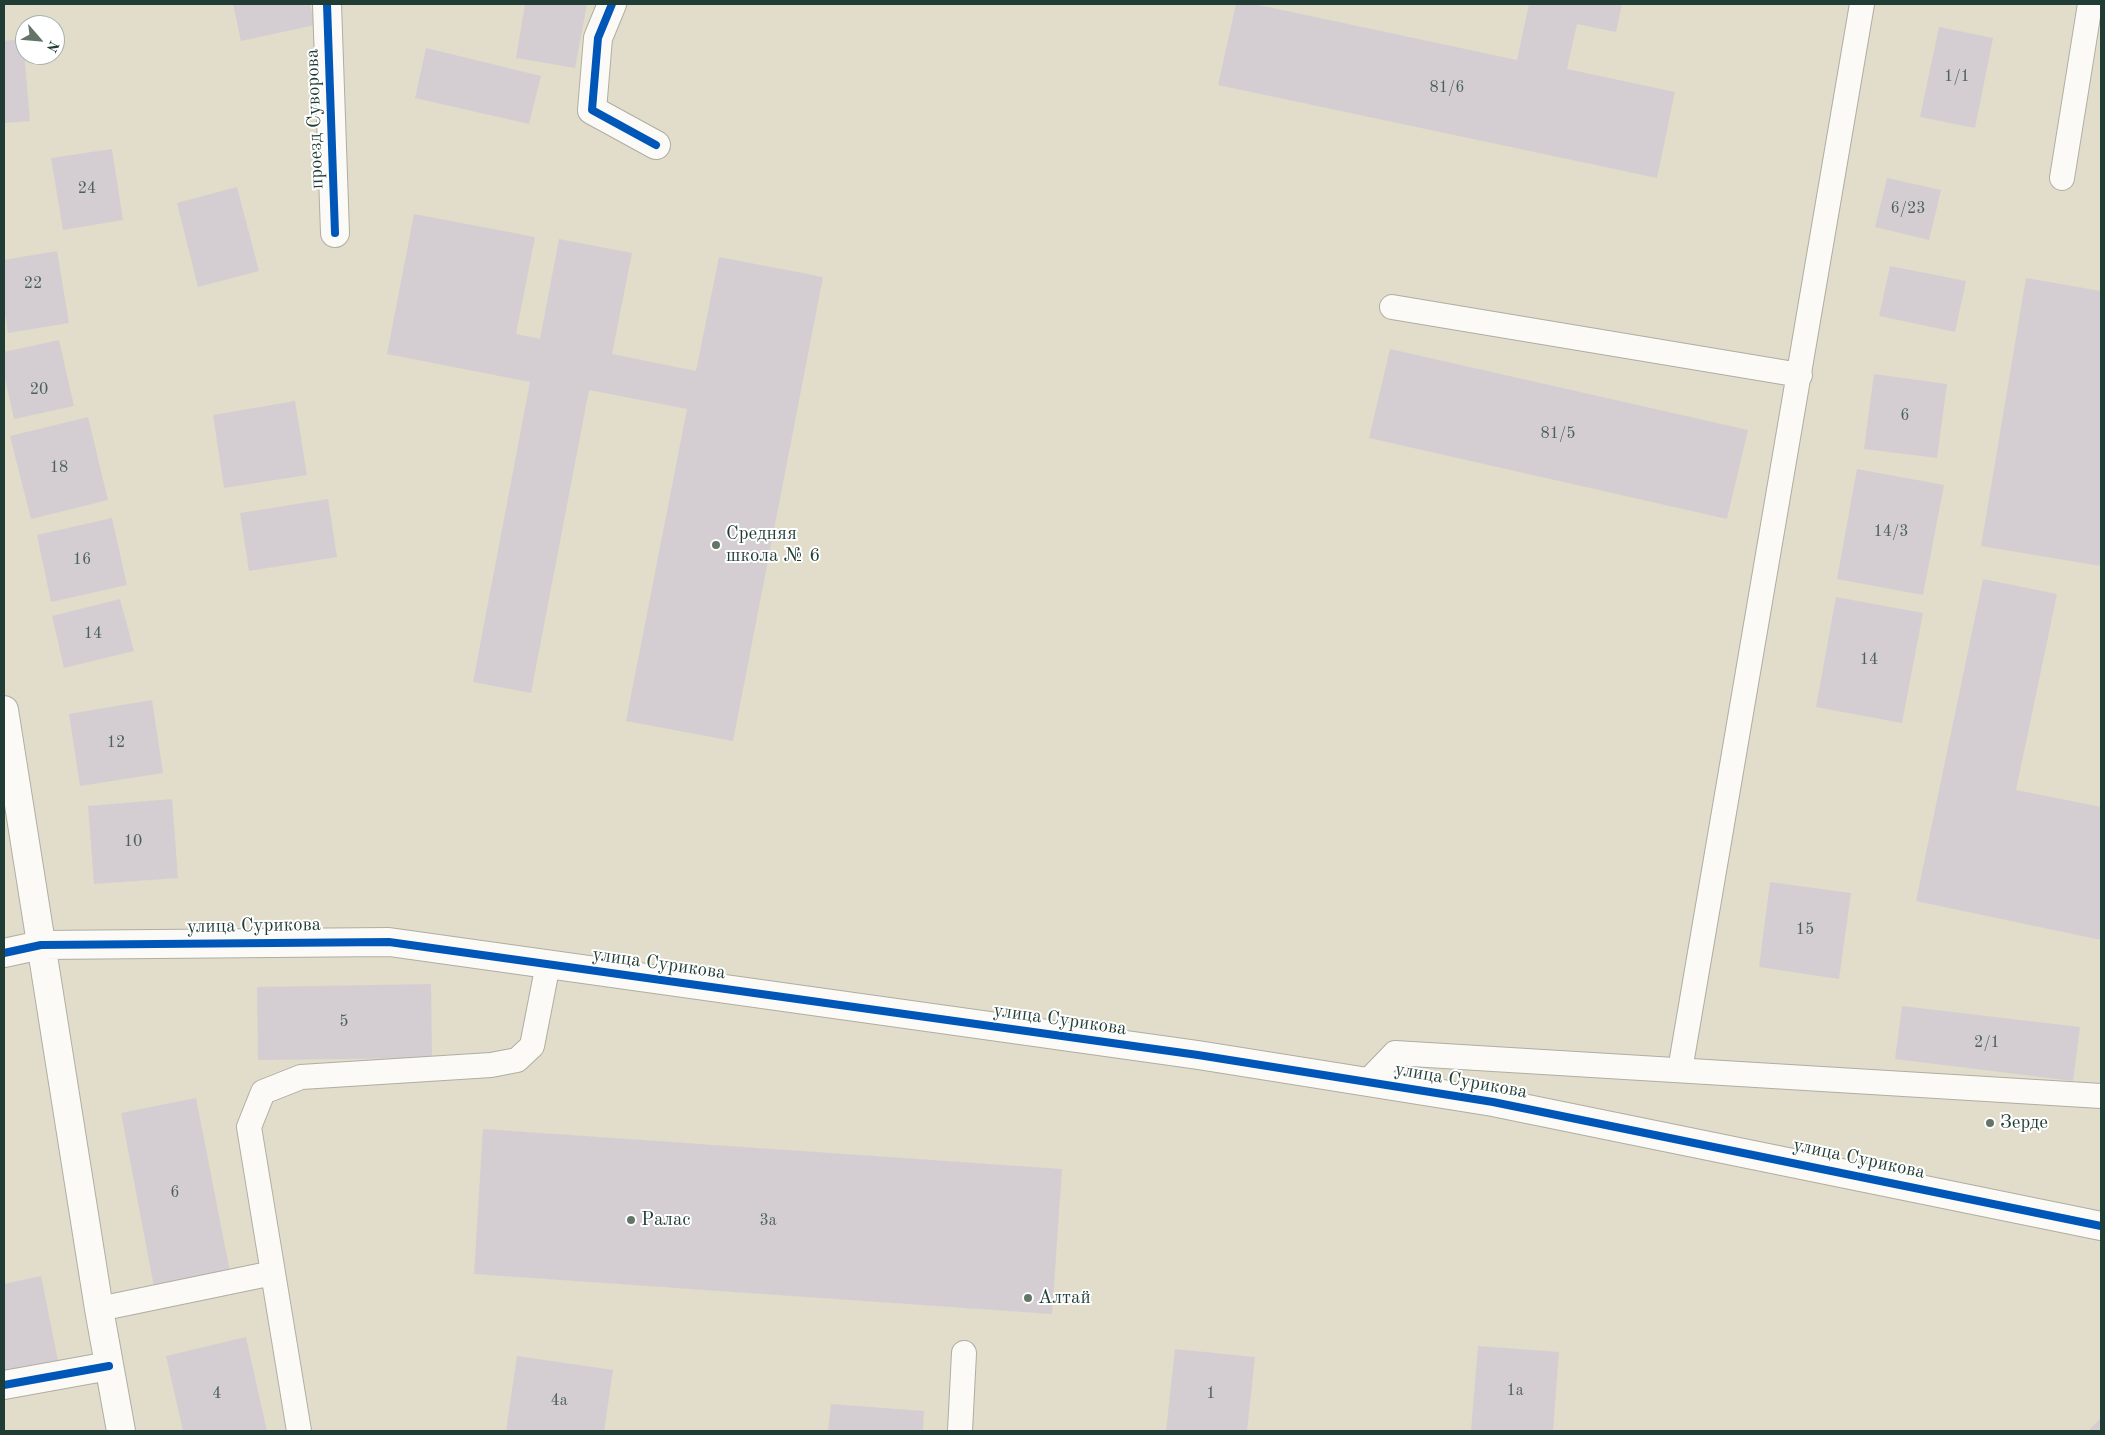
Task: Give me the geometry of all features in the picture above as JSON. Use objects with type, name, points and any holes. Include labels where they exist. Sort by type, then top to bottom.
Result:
[{"type":"street","name":"проезд Суворова","points":[[327,4],[335,233]]},
{"type":"street","points":[[612,4],[598,38],[592,110],[656,145]]},
{"type":"street","points":[[4,710],[99,1309],[121,1431]]},
{"type":"street","name":"улица Сурикова","points":[[4,953],[41,945],[389,942],[1198,1055],[1493,1102],[2101,1226]]},
{"type":"street","points":[[4,1385],[109,1366]]},
{"type":"lane","points":[[1680,1070],[1862,4]]},
{"type":"lane","points":[[2062,178],[2090,4]]},
{"type":"lane","points":[[1392,307],[1800,375]]},
{"type":"lane","points":[[299,1431],[249,1127],[263,1092],[301,1077],[491,1065],[517,1060],[532,1046],[548,964]]},
{"type":"lane","points":[[1367,1082],[1395,1053],[2101,1096]]},
{"type":"lane","points":[[99,1309],[273,1273]]},
{"type":"lane","points":[[960,1431],[964,1353]]},
{"type":"building","points":[[233,4],[310,4],[315,25],[241,41]]},
{"type":"building","points":[[525,4],[587,4],[575,68],[516,58]]},
{"type":"building","points":[[1236,4],[1254,4],[1517,60],[1529,4],[1622,4],[1616,32],[1577,24],[1567,69],[1675,92],[1657,178],[1218,85]]},
{"type":"building","points":[[1939,27],[1993,38],[1975,128],[1920,117]]},
{"type":"building","points":[[15,40],[15,65],[25,65],[30,121],[4,123],[4,41]]},
{"type":"building","points":[[426,48],[541,76],[529,124],[415,98]]},
{"type":"building","points":[[112,149],[123,220],[63,230],[51,158]]},
{"type":"building","points":[[1887,178],[1941,190],[1929,240],[1875,227]]},
{"type":"building","points":[[237,187],[259,271],[198,287],[177,203]]},
{"type":"building","name":"Средняя школа № 6","points":[[414,214],[535,237],[516,334],[540,339],[559,239],[632,253],[612,354],[696,371],[719,257],[823,277],[733,741],[626,721],[687,409],[589,390],[531,693],[473,682],[530,382],[387,354]]},
{"type":"building","points":[[57,251],[69,323],[8,333],[4,308],[4,260]]},
{"type":"building","points":[[1890,266],[1966,281],[1955,332],[1879,316]]},
{"type":"building","points":[[2026,278],[2101,291],[2101,566],[1981,546]]},
{"type":"building","points":[[59,340],[74,406],[14,419],[4,374],[4,352]]},
{"type":"building","points":[[1390,349],[1748,430],[1727,519],[1369,438]]},
{"type":"building","points":[[1874,374],[1947,384],[1937,458],[1864,449]]},
{"type":"building","points":[[295,401],[307,475],[224,488],[213,415]]},
{"type":"building","points":[[88,417],[108,500],[31,519],[10,436]]},
{"type":"building","points":[[1857,469],[1944,485],[1923,595],[1837,579]]},
{"type":"building","points":[[328,499],[337,557],[249,571],[240,513]]},
{"type":"building","points":[[112,518],[127,585],[51,602],[37,535]]},
{"type":"building","points":[[1983,579],[2057,594],[2016,790],[2101,807],[2101,940],[1916,901]]},
{"type":"building","points":[[1836,597],[1923,613],[1902,723],[1816,707]]},
{"type":"building","points":[[120,599],[134,651],[64,668],[52,616]]},
{"type":"building","points":[[152,700],[163,773],[80,786],[69,714]]},
{"type":"building","points":[[172,799],[178,878],[94,884],[88,806]]},
{"type":"building","points":[[1770,882],[1851,893],[1839,979],[1759,967]]},
{"type":"building","points":[[431,984],[432,1058],[258,1060],[257,987]]},
{"type":"building","points":[[1902,1006],[2080,1027],[2073,1081],[1895,1059]]},
{"type":"building","points":[[196,1098],[230,1272],[154,1287],[121,1113]]},
{"type":"building","points":[[483,1129],[1062,1169],[1052,1314],[474,1274]]},
{"type":"building","points":[[41,1276],[58,1361],[4,1372],[4,1284]]},
{"type":"building","points":[[246,1337],[267,1431],[183,1431],[166,1356]]},
{"type":"building","points":[[1478,1346],[1559,1352],[1553,1431],[1471,1431]]},
{"type":"building","points":[[1175,1349],[1255,1357],[1247,1431],[1166,1431]]},
{"type":"building","points":[[517,1356],[613,1370],[604,1431],[506,1431]]},
{"type":"building","points":[[831,1404],[924,1411],[923,1431],[828,1431]]},
{"type":"building","points":[[2101,1418],[2101,1431],[2088,1431]]},
{"type":"cycle path","points":[[327,4],[335,233]]},
{"type":"cycle path","points":[[612,4],[598,38],[592,110],[656,145]]},
{"type":"cycle path","points":[[4,953],[41,945],[389,942],[1198,1055],[1493,1102],[2101,1226]]},
{"type":"cycle path","points":[[4,1385],[109,1366]]},
{"type":"place","name":"Средняя школа № 6","points":[[716,545]]},
{"type":"place","name":"Зерде","points":[[1990,1123]]},
{"type":"place","name":"Ралас","points":[[631,1220]]},
{"type":"place","name":"Алтай","points":[[1028,1298]]}]
